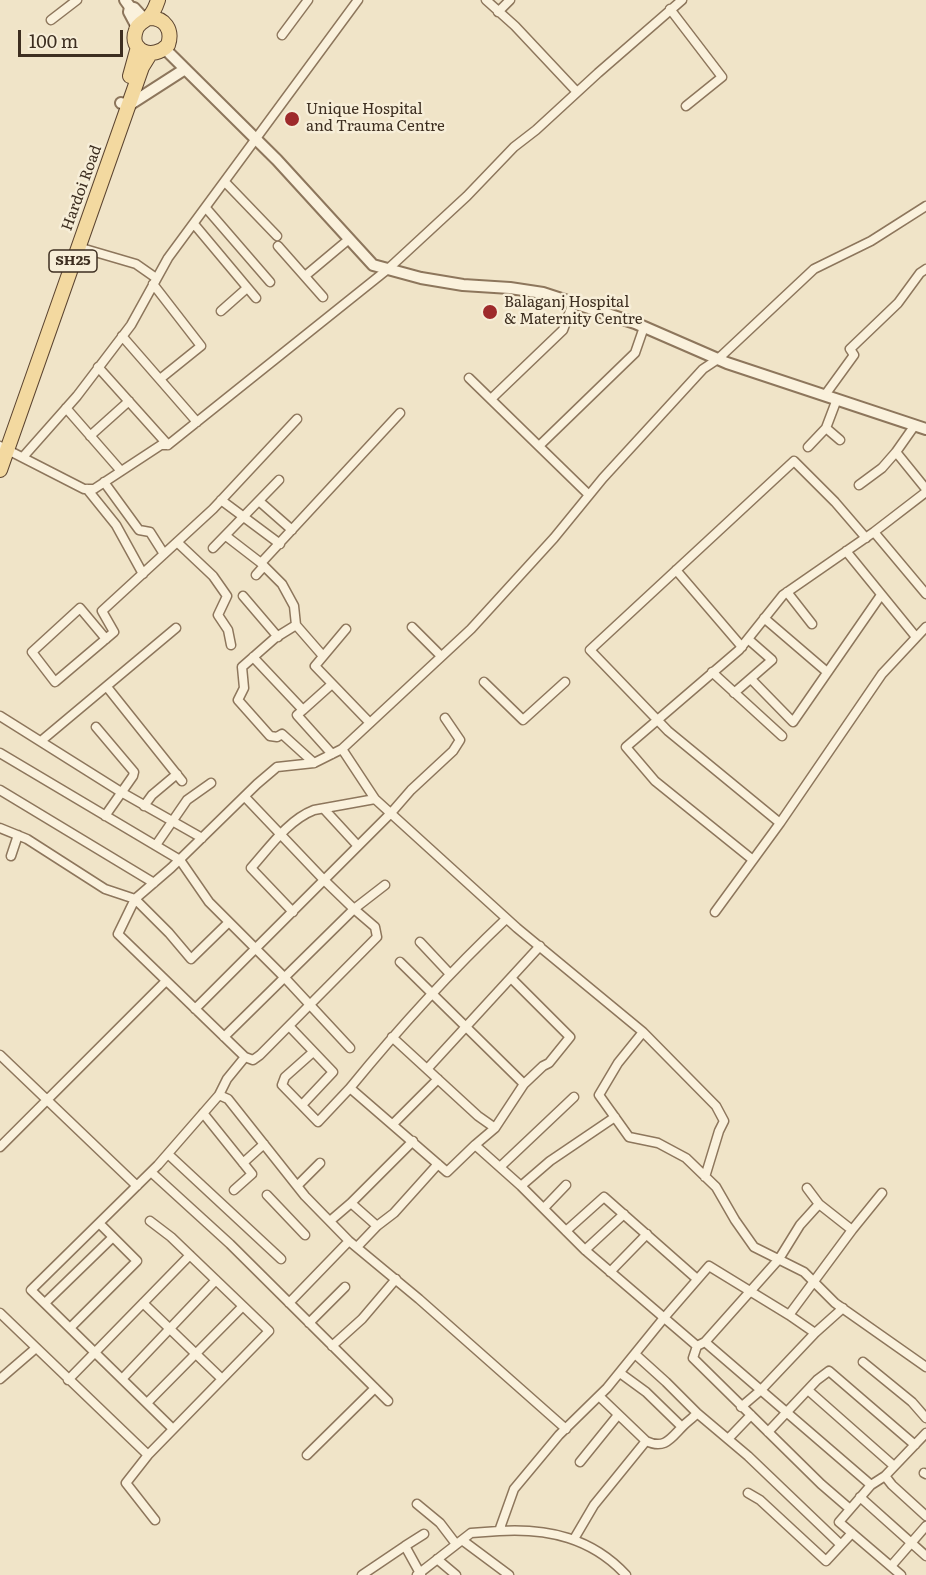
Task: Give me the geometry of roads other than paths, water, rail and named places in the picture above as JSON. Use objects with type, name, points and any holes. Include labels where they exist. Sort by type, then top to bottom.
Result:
[{"type":"main road","points":[[148,21],[158,0]]},
{"type":"main road","name":"SH25","points":[[144,51],[135,41],[165,0]]},
{"type":"main road","name":"SH25","points":[[148,21],[167,26],[170,38],[165,49]]},
{"type":"main road","points":[[144,51],[157,54],[165,49]]},
{"type":"main road","name":"Hardoi Road","points":[[0,470],[2,447],[125,104],[142,67],[144,51]]},
{"type":"main road","name":"Hardoi Road","points":[[2,447],[78,247],[125,104]]},
{"type":"street","points":[[51,20],[77,0]]},
{"type":"street","points":[[282,35],[308,0]]},
{"type":"street","points":[[23,457],[66,408],[122,336],[168,258],[358,0]]},
{"type":"street","points":[[486,0],[515,26],[577,92]]},
{"type":"street","points":[[498,12],[510,0]]},
{"type":"street","points":[[87,489],[94,489],[161,445],[168,445],[388,269],[467,196],[514,147],[682,0]]},
{"type":"street","points":[[127,4],[129,12],[148,21]]},
{"type":"street","points":[[670,9],[722,76],[686,106]]},
{"type":"street","points":[[165,49],[256,139],[373,265],[421,278],[463,285],[543,293],[644,327],[718,359],[920,427],[882,468],[859,485]]},
{"type":"street","points":[[125,104],[185,69]]},
{"type":"street","points":[[225,182],[277,236]]},
{"type":"street","points":[[244,797],[324,880],[375,927],[377,937],[290,1027],[253,1060],[245,1058],[118,934],[135,899],[180,860],[244,797],[278,767],[314,763],[342,749],[471,629],[703,369],[718,359],[814,269],[871,241],[926,206]]},
{"type":"street","points":[[206,207],[270,282]]},
{"type":"street","points":[[194,224],[256,298]]},
{"type":"street","points":[[305,276],[348,240]]},
{"type":"street","points":[[278,246],[323,297]]},
{"type":"street","points":[[78,247],[136,264],[155,281],[201,346],[160,379]]},
{"type":"street","points":[[825,395],[854,356],[850,349],[897,303],[920,273],[926,269]]},
{"type":"street","points":[[221,310],[247,288]]},
{"type":"street","points":[[491,399],[563,330],[573,303]]},
{"type":"street","points":[[539,446],[635,353],[644,327]]},
{"type":"street","points":[[122,336],[197,422]]},
{"type":"street","points":[[98,367],[168,445]]},
{"type":"street","points":[[470,378],[589,495]]},
{"type":"street","points":[[808,447],[826,428],[837,399]]},
{"type":"street","points":[[90,436],[129,401]]},
{"type":"street","points":[[66,408],[121,471]]},
{"type":"street","points":[[256,574],[292,530],[400,414]]},
{"type":"street","points":[[106,639],[80,608],[32,652],[55,682],[106,639],[114,632],[102,611],[221,500],[297,419]]},
{"type":"street","points":[[826,428],[840,440]]},
{"type":"street","points":[[2,447],[87,489],[116,525],[143,574]]},
{"type":"street","points":[[753,860],[655,781],[626,747],[742,647],[787,592],[866,538],[926,491],[896,452]]},
{"type":"street","points":[[780,823],[706,764],[657,720],[590,650],[794,461],[835,502],[866,538]]},
{"type":"street","points":[[213,548],[279,480]]},
{"type":"street","points":[[104,482],[139,530],[150,532],[164,554]]},
{"type":"street","points":[[221,500],[280,544]]},
{"type":"street","points":[[258,501],[292,530]]},
{"type":"street","points":[[874,532],[926,594]]},
{"type":"street","points":[[226,536],[263,565],[282,584],[294,606],[296,625],[323,656]]},
{"type":"street","points":[[177,542],[213,576],[227,596],[218,615],[228,630],[231,645]]},
{"type":"street","points":[[846,551],[916,638]]},
{"type":"street","points":[[676,570],[742,647]]},
{"type":"street","points":[[787,592],[812,624]]},
{"type":"street","points":[[751,679],[793,722],[881,595]]},
{"type":"street","points":[[243,596],[278,637]]},
{"type":"street","points":[[764,618],[827,672]]},
{"type":"street","points":[[296,625],[242,667],[244,687],[238,700],[270,736],[277,737],[282,734],[314,763]]},
{"type":"street","points":[[41,741],[176,627]]},
{"type":"street","points":[[412,627],[441,656]]},
{"type":"street","points":[[715,912],[780,823],[882,674],[926,627]]},
{"type":"street","points":[[346,629],[315,666],[370,723]]},
{"type":"street","points":[[734,693],[772,660],[748,639]]},
{"type":"street","points":[[253,657],[303,710]]},
{"type":"street","points":[[712,672],[782,736]]},
{"type":"street","points":[[484,682],[523,720],[565,682]]},
{"type":"street","points":[[332,684],[297,715],[332,754]]},
{"type":"street","points":[[106,687],[179,778],[152,795],[144,806]]},
{"type":"street","points":[[0,716],[144,806],[202,838]]},
{"type":"street","points":[[195,1009],[391,813],[411,789],[424,780],[453,751],[460,740],[446,718]]},
{"type":"street","points":[[96,727],[134,772],[105,816]]},
{"type":"street","points":[[342,749],[375,799],[506,919],[643,1032],[716,1106],[724,1121],[705,1177]]},
{"type":"street","points":[[0,753],[180,860],[209,902],[257,949],[350,1048]]},
{"type":"street","points":[[156,845],[187,800],[211,783]]},
{"type":"street","points":[[0,790],[154,884]]},
{"type":"street","points":[[293,912],[250,868],[281,834],[305,814],[375,799]]},
{"type":"street","points":[[324,809],[358,846]]},
{"type":"street","points":[[0,828],[27,839],[105,889],[135,899],[169,933],[190,959],[229,922]]},
{"type":"street","points":[[11,856],[18,835]]},
{"type":"street","points":[[224,1037],[354,909],[385,885]]},
{"type":"street","points":[[312,1053],[285,1077],[282,1085],[318,1122],[431,994],[506,919]]},
{"type":"street","points":[[420,942],[450,974]]},
{"type":"street","points":[[428,1068],[540,946]]},
{"type":"street","points":[[400,962],[524,1084]]},
{"type":"street","points":[[350,1088],[447,1172],[495,1128],[524,1084],[549,1063],[570,1037],[511,978]]},
{"type":"street","points":[[0,1147],[166,981]]},
{"type":"street","points":[[290,1027],[312,1053],[333,1072],[302,1105]]},
{"type":"street","points":[[643,1032],[618,1063],[599,1095],[629,1137],[658,1143],[686,1158],[716,1187],[754,1247],[804,1272],[843,1308],[925,1365]]},
{"type":"street","points":[[392,1037],[478,1116],[495,1128]]},
{"type":"street","points":[[0,1056],[137,1186]]},
{"type":"street","points":[[173,1429],[31,1290],[168,1154],[219,1095],[227,1079],[245,1058]]},
{"type":"street","points":[[393,1124],[438,1079]]},
{"type":"street","points":[[219,1095],[228,1099],[297,1186],[350,1241],[566,1429]]},
{"type":"street","points":[[500,1167],[574,1097]]},
{"type":"street","points":[[203,1113],[252,1174],[234,1190]]},
{"type":"street","points":[[521,1186],[550,1161],[615,1117]]},
{"type":"street","points":[[330,1221],[413,1142]]},
{"type":"street","points":[[243,1163],[264,1144]]},
{"type":"street","points":[[475,1145],[521,1186],[585,1250],[663,1318],[761,1390],[871,1485]]},
{"type":"street","points":[[168,1154],[281,1259]]},
{"type":"street","points":[[297,1186],[320,1163]]},
{"type":"street","points":[[357,1247],[377,1226],[394,1213],[438,1164]]},
{"type":"street","points":[[151,1172],[230,1245],[388,1401]]},
{"type":"street","points":[[544,1208],[566,1185]]},
{"type":"street","points":[[807,1188],[819,1204],[852,1230]]},
{"type":"street","points":[[789,1315],[882,1193]]},
{"type":"street","points":[[267,1195],[305,1235]]},
{"type":"street","points":[[566,1231],[604,1197],[697,1279]]},
{"type":"street","points":[[351,1203],[377,1226]]},
{"type":"street","points":[[819,1204],[800,1225],[779,1259],[701,1344],[693,1358],[821,1484],[850,1509]]},
{"type":"street","points":[[585,1250],[624,1214]]},
{"type":"street","points":[[150,1221],[190,1254],[269,1331],[148,1455],[126,1482],[155,1520]]},
{"type":"street","points":[[70,1328],[137,1261],[100,1224]]},
{"type":"street","points":[[610,1272],[647,1234]]},
{"type":"street","points":[[45,1304],[113,1237]]},
{"type":"street","points":[[289,1303],[350,1241]]},
{"type":"street","points":[[69,1380],[190,1254]]},
{"type":"street","points":[[499,1531],[514,1489],[620,1372],[709,1266],[815,1333]]},
{"type":"street","points":[[332,1346],[362,1319],[396,1279]]},
{"type":"street","points":[[122,1379],[216,1280]]},
{"type":"street","points":[[309,1323],[345,1287]]},
{"type":"street","points":[[143,1303],[222,1379]]},
{"type":"street","points":[[147,1403],[243,1306]]},
{"type":"street","points":[[741,1407],[843,1308]]},
{"type":"street","points":[[0,1312],[148,1455]]},
{"type":"street","points":[[0,1379],[36,1348]]},
{"type":"street","points":[[634,1354],[697,1413],[748,1456],[840,1544]]},
{"type":"street","points":[[863,1362],[912,1402],[926,1418]]},
{"type":"street","points":[[768,1432],[817,1380],[829,1371],[915,1445]]},
{"type":"street","points":[[620,1372],[646,1392],[682,1427]]},
{"type":"street","points":[[308,1455],[375,1388]]},
{"type":"street","points":[[809,1391],[894,1466]]},
{"type":"street","points":[[599,1396],[646,1441],[662,1444],[674,1438],[697,1413]]},
{"type":"street","points":[[580,1462],[618,1415]]},
{"type":"street","points":[[728,1439],[751,1415]]},
{"type":"street","points":[[901,1575],[839,1522],[871,1485],[885,1476],[926,1432]]},
{"type":"street","points":[[574,1539],[594,1505],[646,1441]]},
{"type":"street","points":[[885,1476],[926,1516]]},
{"type":"street","points":[[748,1493],[760,1500],[826,1561],[852,1533]]},
{"type":"street","points":[[860,1497],[926,1556]]},
{"type":"street","points":[[417,1504],[459,1542],[509,1575]]},
{"type":"street","points":[[892,1565],[926,1526]]},
{"type":"street","points":[[405,1546],[419,1574],[471,1533],[525,1529],[568,1536],[611,1559],[626,1575]]},
{"type":"street","points":[[362,1575],[424,1534]]},
{"type":"street","points":[[437,1559],[456,1575]]},
{"type":"place","name":"Unique Hospital and Trauma Centre","points":[[292,119]]},
{"type":"place","name":"Balaganj Hospital & Maternity Centre","points":[[490,312]]}]
